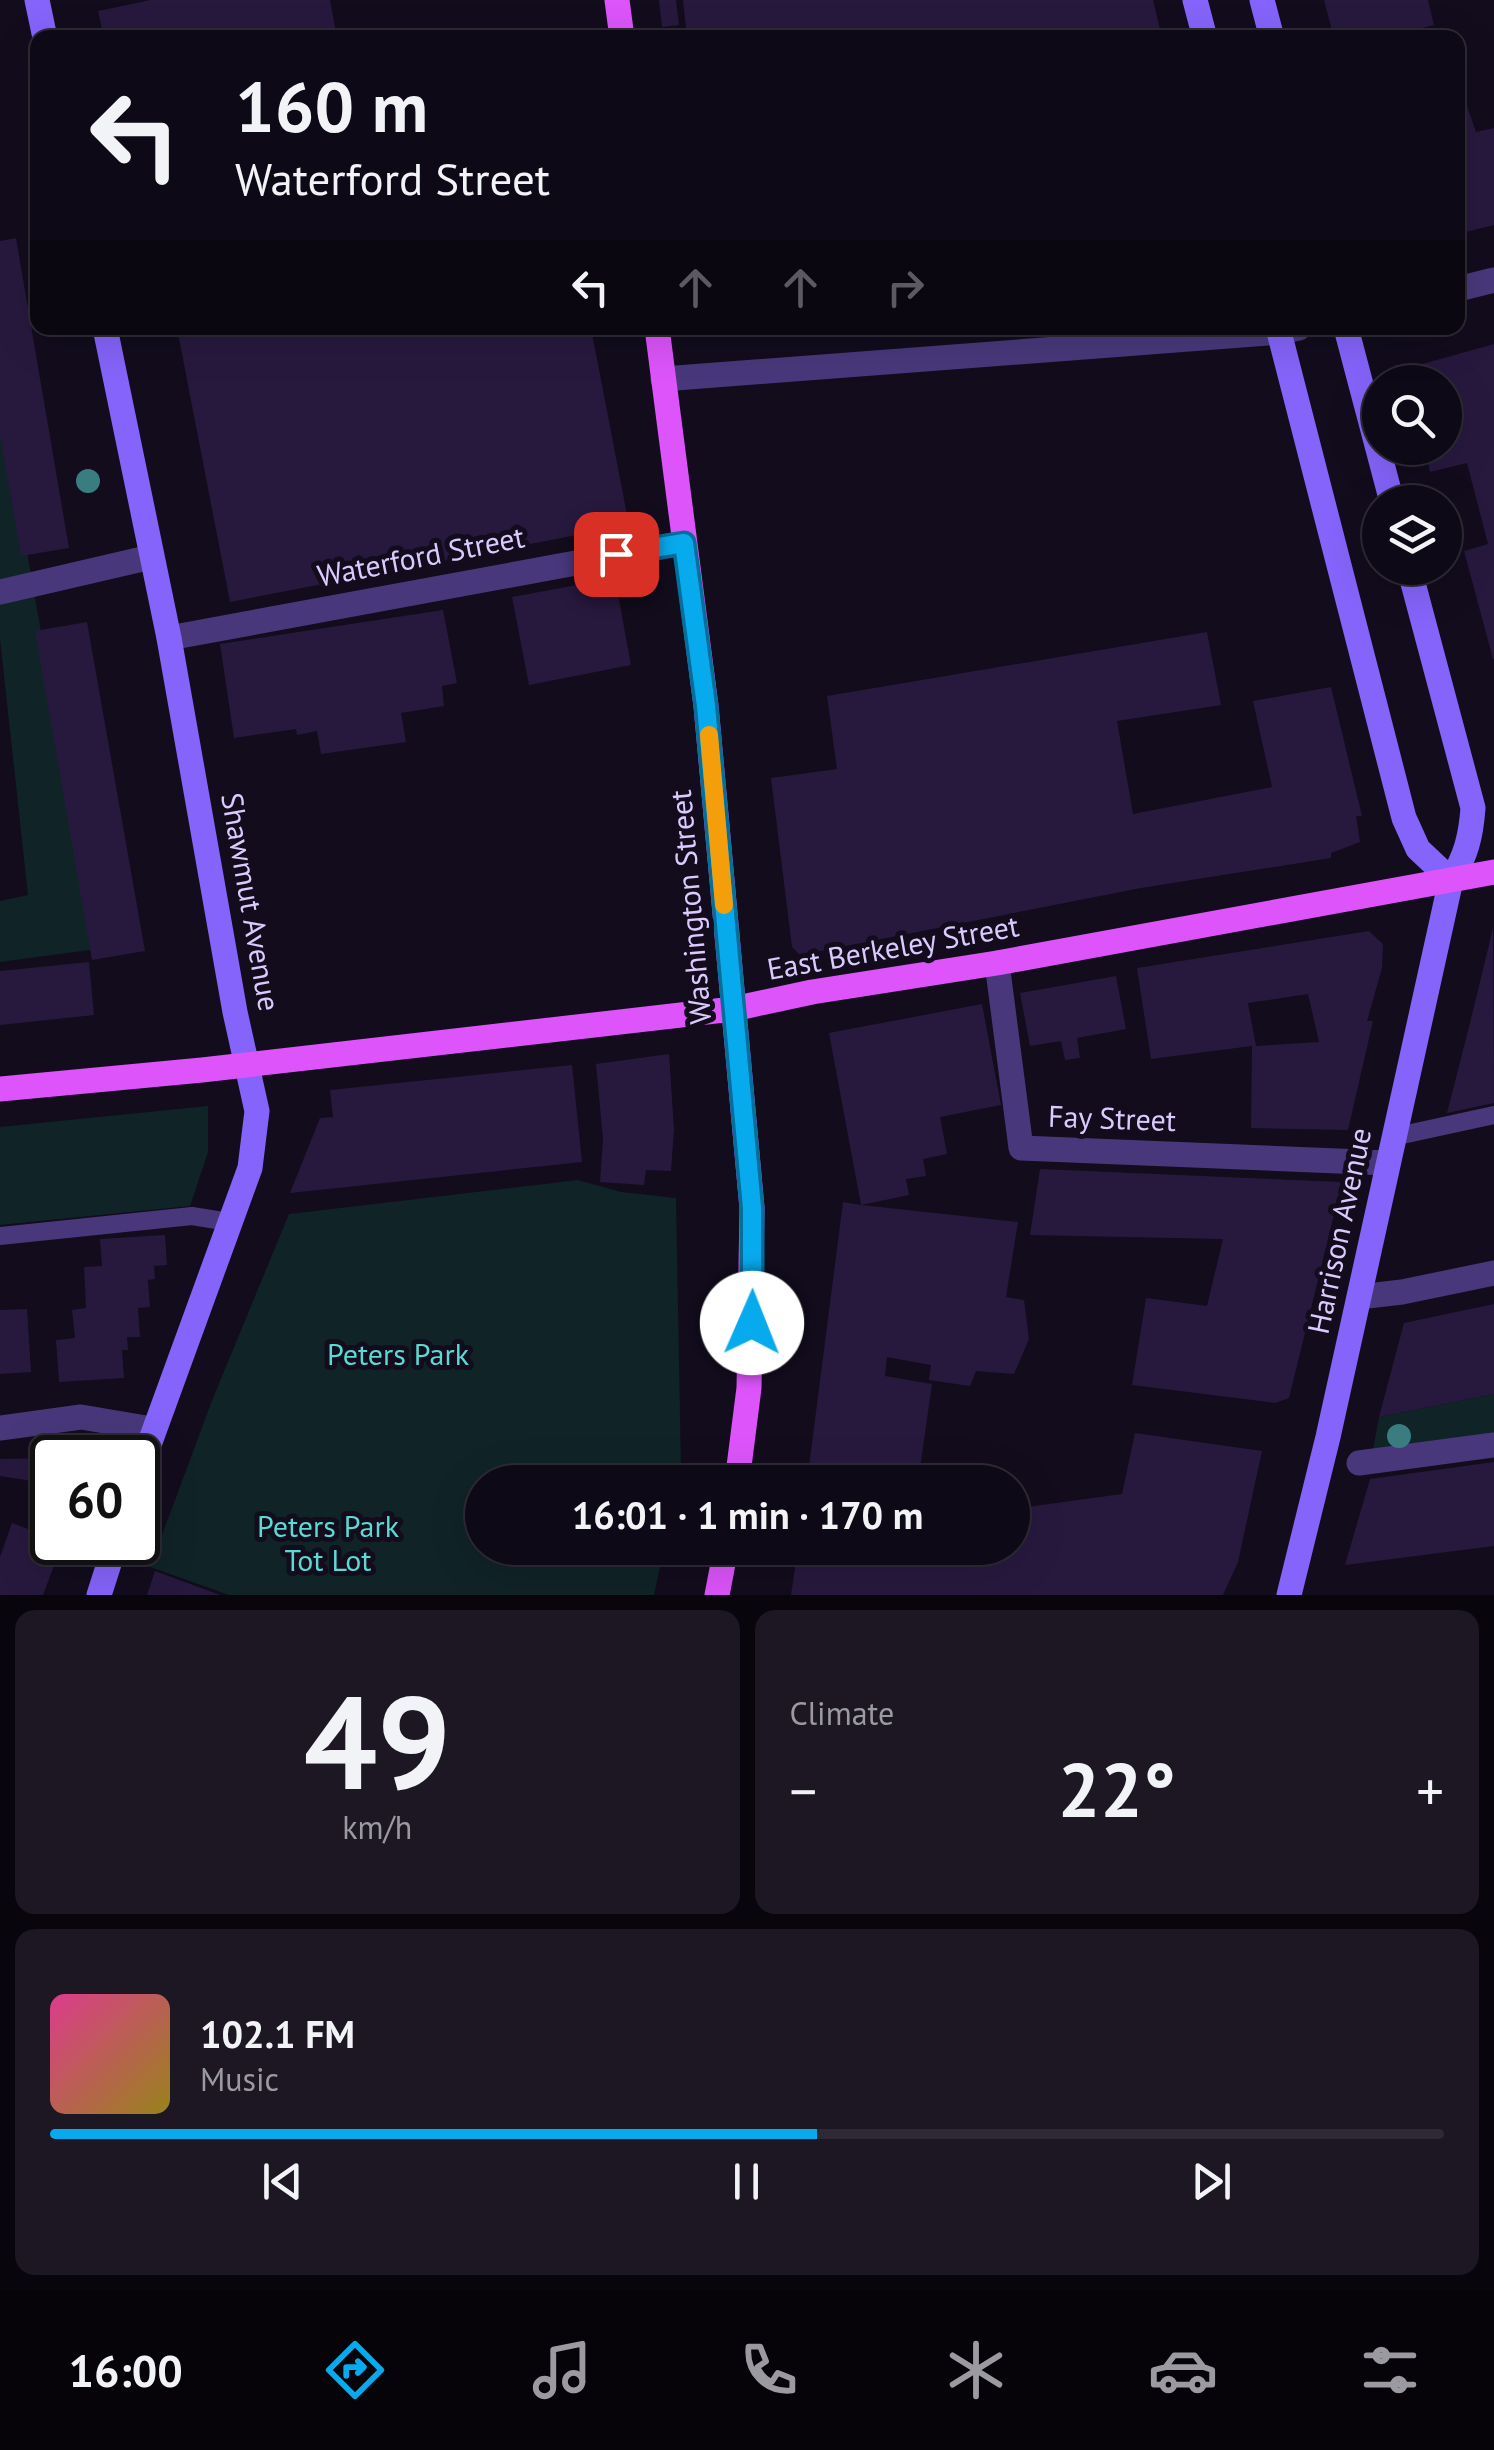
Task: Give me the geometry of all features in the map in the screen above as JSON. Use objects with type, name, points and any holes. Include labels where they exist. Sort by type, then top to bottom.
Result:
[{"type":"main road","points":[[37,0],[43,30]]},
{"type":"main road","points":[[617,0],[621,30]]},
{"type":"main road","points":[[1196,0],[1203,30]]},
{"type":"main road","points":[[1262,0],[1270,30]]},
{"type":"main road","name":"Shawmut Avenue","points":[[105,335],[170,638],[235,1012],[257,1111],[250,1168],[150,1435]]},
{"type":"main road","name":"Washington Street","points":[[658,335],[706,706],[753,1236],[749,1388],[740,1465]]},
{"type":"main road","points":[[1286,335],[1404,818],[1418,849],[1451,880]]},
{"type":"main road","points":[[1348,335],[1388,485]]},
{"type":"main road","name":"Harrison Avenue","points":[[1289,1595],[1360,1297],[1451,880],[1471,836],[1473,808],[1414,585]]},
{"type":"main road","name":"East Berkeley Street","points":[[0,1090],[733,1009],[1494,872]]},
{"type":"main road","points":[[99,1595],[109,1565]]},
{"type":"main road","points":[[717,1595],[723,1565]]},
{"type":"street","points":[[1465,286],[1494,280]]},
{"type":"street","points":[[663,379],[1210,335]]},
{"type":"street","name":"Waterford Street","points":[[170,638],[684,543]]},
{"type":"street","points":[[0,592],[151,557]]},
{"type":"street","name":"Fay Street","points":[[997,963],[1020,1148],[1387,1163]]},
{"type":"street","points":[[1360,1297],[1494,1273]]},
{"type":"street","points":[[0,1428],[81,1417],[152,1430]]},
{"type":"street","points":[[1359,1462],[1494,1446]]},
{"type":"lane","points":[[1393,1138],[1494,1115]]},
{"type":"lane","points":[[0,1236],[192,1216],[230,1222]]},
{"type":"green space","points":[[0,399],[97,949],[0,962],[0,901],[28,895],[0,639]]},
{"type":"green space","points":[[208,1106],[208,1152],[190,1206],[0,1225],[0,1127]]},
{"type":"green space","name":"Peters Park","points":[[578,1180],[621,1192],[676,1198],[681,1465],[465,1465],[465,1565],[660,1565],[654,1595],[229,1595],[150,1567],[160,1565],[160,1540],[213,1398],[289,1214]]},
{"type":"green space","points":[[1494,1394],[1494,1436],[1372,1455],[1379,1417]]},
{"type":"building","points":[[151,0],[330,0],[336,30],[102,30],[98,11]]},
{"type":"building","points":[[659,0],[676,0],[679,25],[662,27]]},
{"type":"building","points":[[683,0],[1153,0],[1160,30],[686,30]]},
{"type":"building","points":[[1324,0],[1428,0],[1434,25],[1415,30],[1332,30]]},
{"type":"building","points":[[1465,100],[1476,132],[1494,128],[1494,225],[1465,232]]},
{"type":"building","points":[[16,238],[69,548],[21,556],[0,435],[0,241]]},
{"type":"building","points":[[178,335],[592,335],[629,525],[230,602]]},
{"type":"building","points":[[1494,344],[1494,659],[1464,551],[1488,544],[1467,463],[1462,464],[1462,365],[1419,365]]},
{"type":"building","points":[[1429,465],[1459,465],[1430,472]]},
{"type":"building","points":[[615,578],[631,665],[529,685],[512,597]]},
{"type":"building","points":[[443,610],[457,683],[442,686],[444,706],[401,713],[406,742],[321,754],[317,731],[297,735],[296,729],[234,738],[220,644]]},
{"type":"building","points":[[87,622],[145,951],[92,960],[35,631]]},
{"type":"building","points":[[1207,632],[1221,705],[1117,721],[1133,814],[1272,787],[1253,701],[1331,687],[1362,816],[1356,816],[1360,842],[1331,853],[1331,858],[1141,888],[800,955],[792,947],[771,778],[837,769],[827,696]]},
{"type":"building","points":[[1493,928],[1494,1103],[1447,1113],[1472,1015]]},
{"type":"building","points":[[1369,931],[1383,944],[1382,968],[1367,1021],[1373,1021],[1348,1130],[1251,1128],[1252,1046],[1151,1059],[1137,968]],"holes":[[[1308,994],[1319,1042],[1256,1046],[1248,1003]]]},
{"type":"building","points":[[89,962],[94,1015],[0,1025],[0,971]]},
{"type":"building","points":[[1116,976],[1126,1029],[1077,1038],[1080,1058],[1065,1060],[1061,1041],[1030,1046],[1020,993]]},
{"type":"building","points":[[982,1004],[1001,1105],[940,1117],[947,1154],[923,1159],[926,1176],[906,1179],[909,1195],[861,1205],[829,1033]]},
{"type":"building","points":[[669,1054],[674,1129],[671,1171],[646,1170],[644,1185],[600,1182],[603,1139],[596,1064]]},
{"type":"building","points":[[572,1065],[582,1162],[290,1193],[320,1118],[333,1117],[330,1090]]},
{"type":"building","points":[[1040,1169],[1342,1182],[1289,1398],[1275,1403],[1132,1385],[1146,1298],[1207,1306],[1223,1239],[1030,1235]]},
{"type":"building","points":[[843,1202],[1018,1222],[1006,1297],[1024,1300],[1029,1339],[1014,1374],[976,1371],[970,1386],[929,1380],[931,1365],[887,1357],[885,1376],[932,1384],[920,1465],[809,1465]]},
{"type":"building","points":[[165,1235],[167,1265],[154,1266],[155,1279],[148,1280],[150,1307],[138,1308],[140,1337],[127,1337],[128,1350],[122,1350],[124,1378],[59,1382],[56,1340],[75,1338],[72,1310],[86,1308],[84,1267],[102,1266],[100,1239]]},
{"type":"building","points":[[1494,1304],[1494,1394],[1379,1417],[1404,1323]]},
{"type":"building","points":[[27,1309],[31,1372],[0,1374],[0,1310]]},
{"type":"building","points":[[1135,1433],[1262,1451],[1238,1562],[1223,1595],[791,1595],[795,1565],[1030,1565],[1030,1507],[1122,1494]]},
{"type":"building","points":[[30,1458],[30,1481],[0,1476],[0,1459]]},
{"type":"building","points":[[1494,1462],[1494,1546],[1345,1565],[1370,1479]]},
{"type":"building","points":[[12,1523],[30,1530],[30,1565],[54,1565],[43,1595],[0,1595],[0,1557]]},
{"type":"building","points":[[155,1571],[220,1595],[147,1595]]},
{"type":"slow traffic","points":[[709,735],[724,905]]},
{"type":"route","points":[[616,554],[684,543],[706,706],[752,1208],[752,1323]]},
{"type":"park label","name":"Peters Park Tot Lot","points":[[328,1544]]}]
